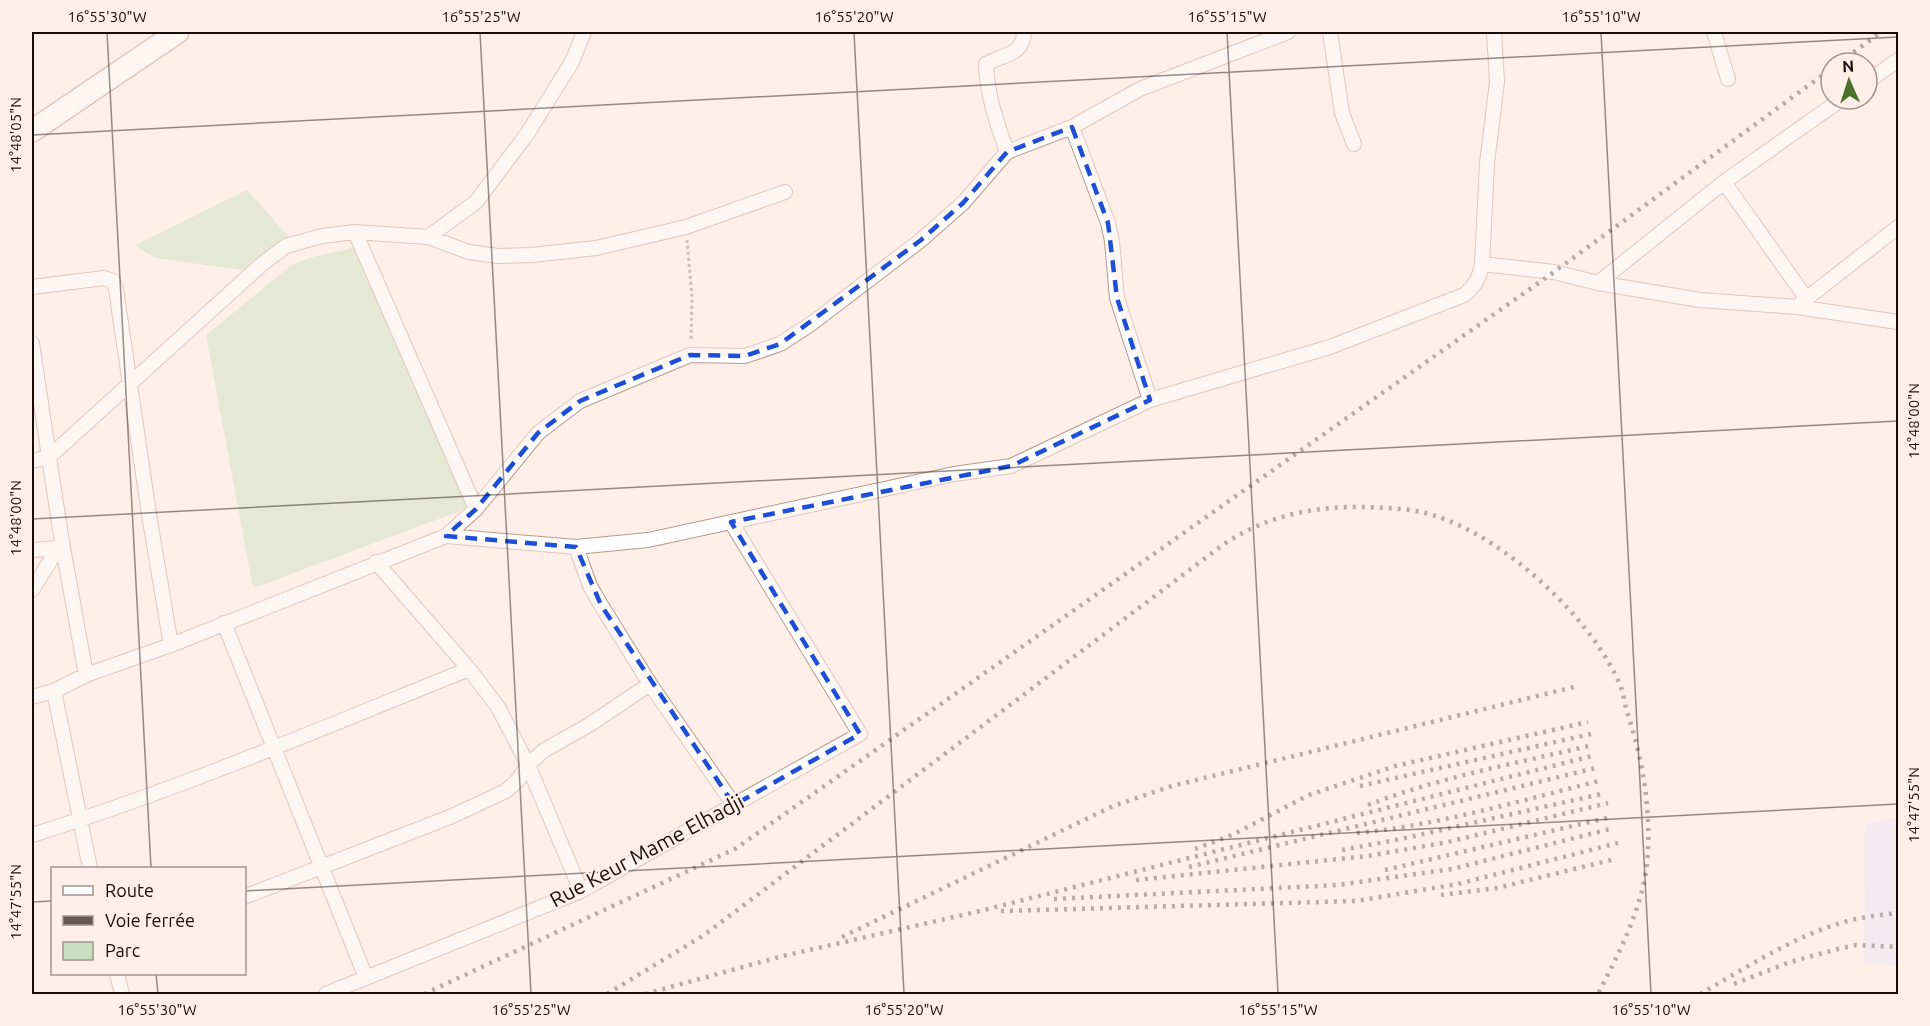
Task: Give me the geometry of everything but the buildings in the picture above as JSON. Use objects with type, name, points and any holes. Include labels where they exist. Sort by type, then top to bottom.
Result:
[{"type":"main road","points":[[32,131],[178,32]]},
{"type":"street","points":[[428,237],[476,202],[527,135],[572,62],[584,32]]},
{"type":"street","points":[[1007,152],[994,113],[987,78],[987,64],[1016,52],[1024,38],[1024,32]]},
{"type":"street","points":[[32,697],[54,692],[86,675],[171,645],[446,536],[476,509],[538,433],[580,401],[690,355],[745,356],[780,344],[811,324],[921,240],[963,203],[1007,152],[1072,128],[1140,88],[1288,32]]},
{"type":"street","points":[[1330,32],[1342,113],[1354,144]]},
{"type":"street","points":[[446,536],[576,547],[648,540],[954,474],[1011,466],[1150,400],[1330,347],[1464,295],[1479,279],[1482,264],[1487,163],[1497,82],[1494,32]]},
{"type":"street","points":[[1714,32],[1728,79]]},
{"type":"street","points":[[1879,74],[1899,60]]},
{"type":"street","points":[[1598,283],[1724,182],[1825,111]]},
{"type":"street","points":[[1072,128],[1108,223],[1112,241],[1117,298],[1150,400]]},
{"type":"street","points":[[1724,182],[1802,302]]},
{"type":"street","points":[[32,461],[49,457],[261,265],[286,246],[322,236],[355,232],[428,237],[469,252],[498,256],[532,255],[596,248],[686,227],[785,192]]},
{"type":"street","points":[[1802,302],[1899,227]]},
{"type":"street","points":[[355,232],[476,509]]},
{"type":"street","points":[[1482,264],[1554,272],[1598,283],[1700,300],[1802,302],[1899,321]]},
{"type":"street","points":[[32,287],[66,281],[104,278],[113,280],[171,645]]},
{"type":"street","points":[[32,343],[34,374],[49,457],[60,545],[86,675]]},
{"type":"street","name":"Rue Keur Mame Elhadji","points":[[326,994],[581,891],[860,734],[731,522]]},
{"type":"street","points":[[32,550],[60,545]]},
{"type":"street","points":[[32,590],[60,545]]},
{"type":"street","points":[[576,547],[590,586],[650,684],[734,805]]},
{"type":"street","points":[[376,562],[469,669],[498,707],[528,765],[581,891]]},
{"type":"street","points":[[224,623],[366,978]]},
{"type":"street","points":[[32,835],[79,820],[274,747],[469,669]]},
{"type":"street","points":[[246,896],[450,817],[506,791],[543,751],[589,725],[650,684]]},
{"type":"street","points":[[54,692],[90,867]]},
{"type":"street","points":[[117,975],[122,994]]},
{"type":"path","points":[[686,227],[693,297],[690,355]]},
{"type":"highlighted area","points":[[1072,127],[1108,223],[1117,298],[1150,400],[1011,466],[731,522],[860,734],[734,805],[601,605],[576,547],[446,536],[476,509],[538,433],[580,401],[690,355],[745,356],[780,344],[921,240],[963,203],[1007,152]]},
{"type":"shaded area","points":[[1898,817],[1898,966],[1864,963],[1865,825]]},
{"type":"green space","points":[[247,190],[289,237],[242,270],[155,258],[135,245]]},
{"type":"green space","points":[[353,248],[468,508],[253,588],[206,335],[293,264]]},
{"type":"railway","points":[[1855,51],[1881,32]]},
{"type":"railway","points":[[424,994],[735,849],[1554,272],[1819,78]]},
{"type":"railway","points":[[607,994],[704,935],[1224,544],[1275,519],[1292,514],[1347,507],[1416,511],[1446,519],[1476,534],[1507,554],[1537,578],[1565,605],[1589,633],[1609,662],[1622,690],[1637,746],[1648,815],[1648,850],[1643,888],[1631,925],[1598,994]]},
{"type":"railway","points":[[842,937],[1113,806],[1172,786],[1574,687]]},
{"type":"railway","points":[[1195,849],[1234,834],[1309,795],[1395,766],[1588,722]]},
{"type":"railway","points":[[1360,786],[1591,734]]},
{"type":"railway","points":[[1368,805],[1451,778],[1593,745]]},
{"type":"railway","points":[[645,994],[783,956],[976,912],[1596,755]]},
{"type":"railway","points":[[1189,867],[1600,767]]},
{"type":"railway","points":[[1357,833],[1450,818],[1603,780]]},
{"type":"railway","points":[[1342,850],[1606,793]]},
{"type":"railway","points":[[1136,880],[1368,856],[1448,842],[1608,803]]},
{"type":"railway","points":[[1385,870],[1611,817]]},
{"type":"railway","points":[[1054,899],[1338,885],[1452,869],[1614,828]]},
{"type":"railway","points":[[1001,911],[1356,901],[1458,884],[1618,843]]},
{"type":"railway","points":[[1441,895],[1497,888],[1615,859]]},
{"type":"railway","points":[[1700,994],[1770,954],[1825,928],[1850,920],[1898,913]]},
{"type":"railway","points":[[1734,984],[1790,962],[1838,949],[1856,945],[1898,947]]}]
